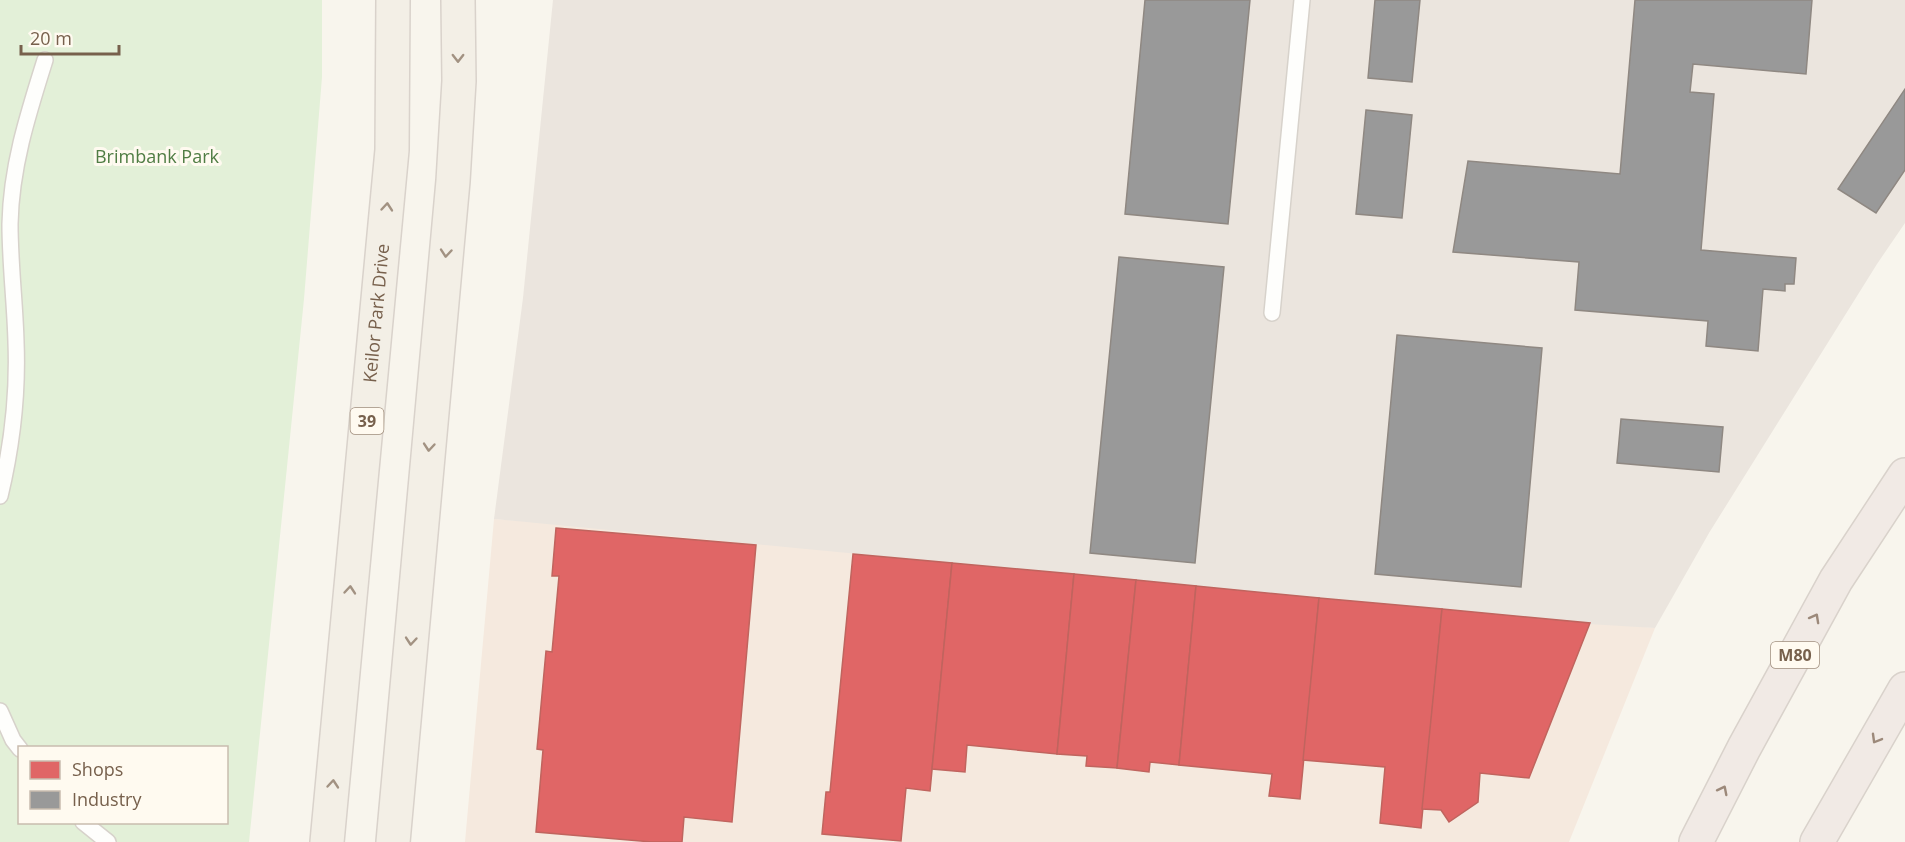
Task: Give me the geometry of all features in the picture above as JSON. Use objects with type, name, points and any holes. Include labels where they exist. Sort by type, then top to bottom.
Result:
[{"type":"highway","name":"M80","points":[[1696,842],[1744,748],[1836,580],[1905,476]]},
{"type":"highway","points":[[1817,842],[1905,689]]},
{"type":"main road","name":"Keilor Park Drive","points":[[327,842],[392,150],[393,0]]},
{"type":"main road","points":[[393,842],[453,181],[459,81],[458,0]]},
{"type":"lane","points":[[1272,313],[1302,0]]},
{"type":"lane","points":[[0,496],[10,447],[15,396],[16,343],[10,222],[14,177],[24,126],[45,60]]},
{"type":"lane","points":[[0,711],[18,746]]},
{"type":"lane","points":[[86,824],[108,842]]},
{"type":"shaded area","points":[[553,0],[1905,0],[1905,223],[1709,533],[1655,628],[1588,624],[494,519],[523,298]]},
{"type":"shaded area","points":[[494,519],[1655,628],[1569,842],[465,842]]},
{"type":"green space","name":"Brimbank Park","points":[[0,0],[322,0],[322,77],[304,299],[249,842],[0,842]]},
{"type":"building: Shops","points":[[556,528],[756,545],[732,822],[684,817],[682,842],[652,842],[536,832],[543,750],[537,749],[546,651],[552,652],[559,576],[552,576]]},
{"type":"building: Shops","points":[[853,554],[952,563],[930,791],[906,788],[901,841],[822,834],[826,792],[830,792]]},
{"type":"building: Shops","points":[[952,563],[1074,574],[1057,754],[967,745],[965,772],[932,769]]},
{"type":"building: Shops","points":[[1074,574],[1136,580],[1117,768],[1086,766],[1087,756],[1057,754]]},
{"type":"building: Shops","points":[[1136,580],[1196,586],[1179,765],[1150,762],[1149,772],[1117,768]]},
{"type":"building: Shops","points":[[1196,586],[1319,598],[1300,799],[1269,796],[1272,774],[1179,765]]},
{"type":"building: Shops","points":[[1319,598],[1442,609],[1421,828],[1380,823],[1385,767],[1303,760]]},
{"type":"building: Shops","points":[[1442,609],[1590,623],[1529,778],[1480,773],[1478,802],[1449,822],[1441,810],[1422,809]]},
{"type":"building: Industry","points":[[1145,0],[1250,0],[1228,224],[1125,214]]},
{"type":"building: Industry","points":[[1375,0],[1420,0],[1412,82],[1368,78]]},
{"type":"building: Industry","points":[[1635,0],[1812,0],[1806,74],[1693,64],[1690,92],[1714,94],[1701,250],[1796,258],[1794,284],[1785,284],[1785,291],[1763,289],[1758,351],[1706,346],[1708,321],[1575,310],[1579,262],[1453,252],[1468,161],[1620,174]]},
{"type":"building: Industry","points":[[1905,89],[1905,170],[1876,213],[1838,189]]},
{"type":"building: Industry","points":[[1366,110],[1412,115],[1402,218],[1356,214]]},
{"type":"building: Industry","points":[[1119,257],[1224,267],[1195,563],[1090,553]]},
{"type":"building: Industry","points":[[1397,335],[1542,348],[1521,587],[1375,574]]},
{"type":"building: Industry","points":[[1621,419],[1723,427],[1719,472],[1617,463]]}]
